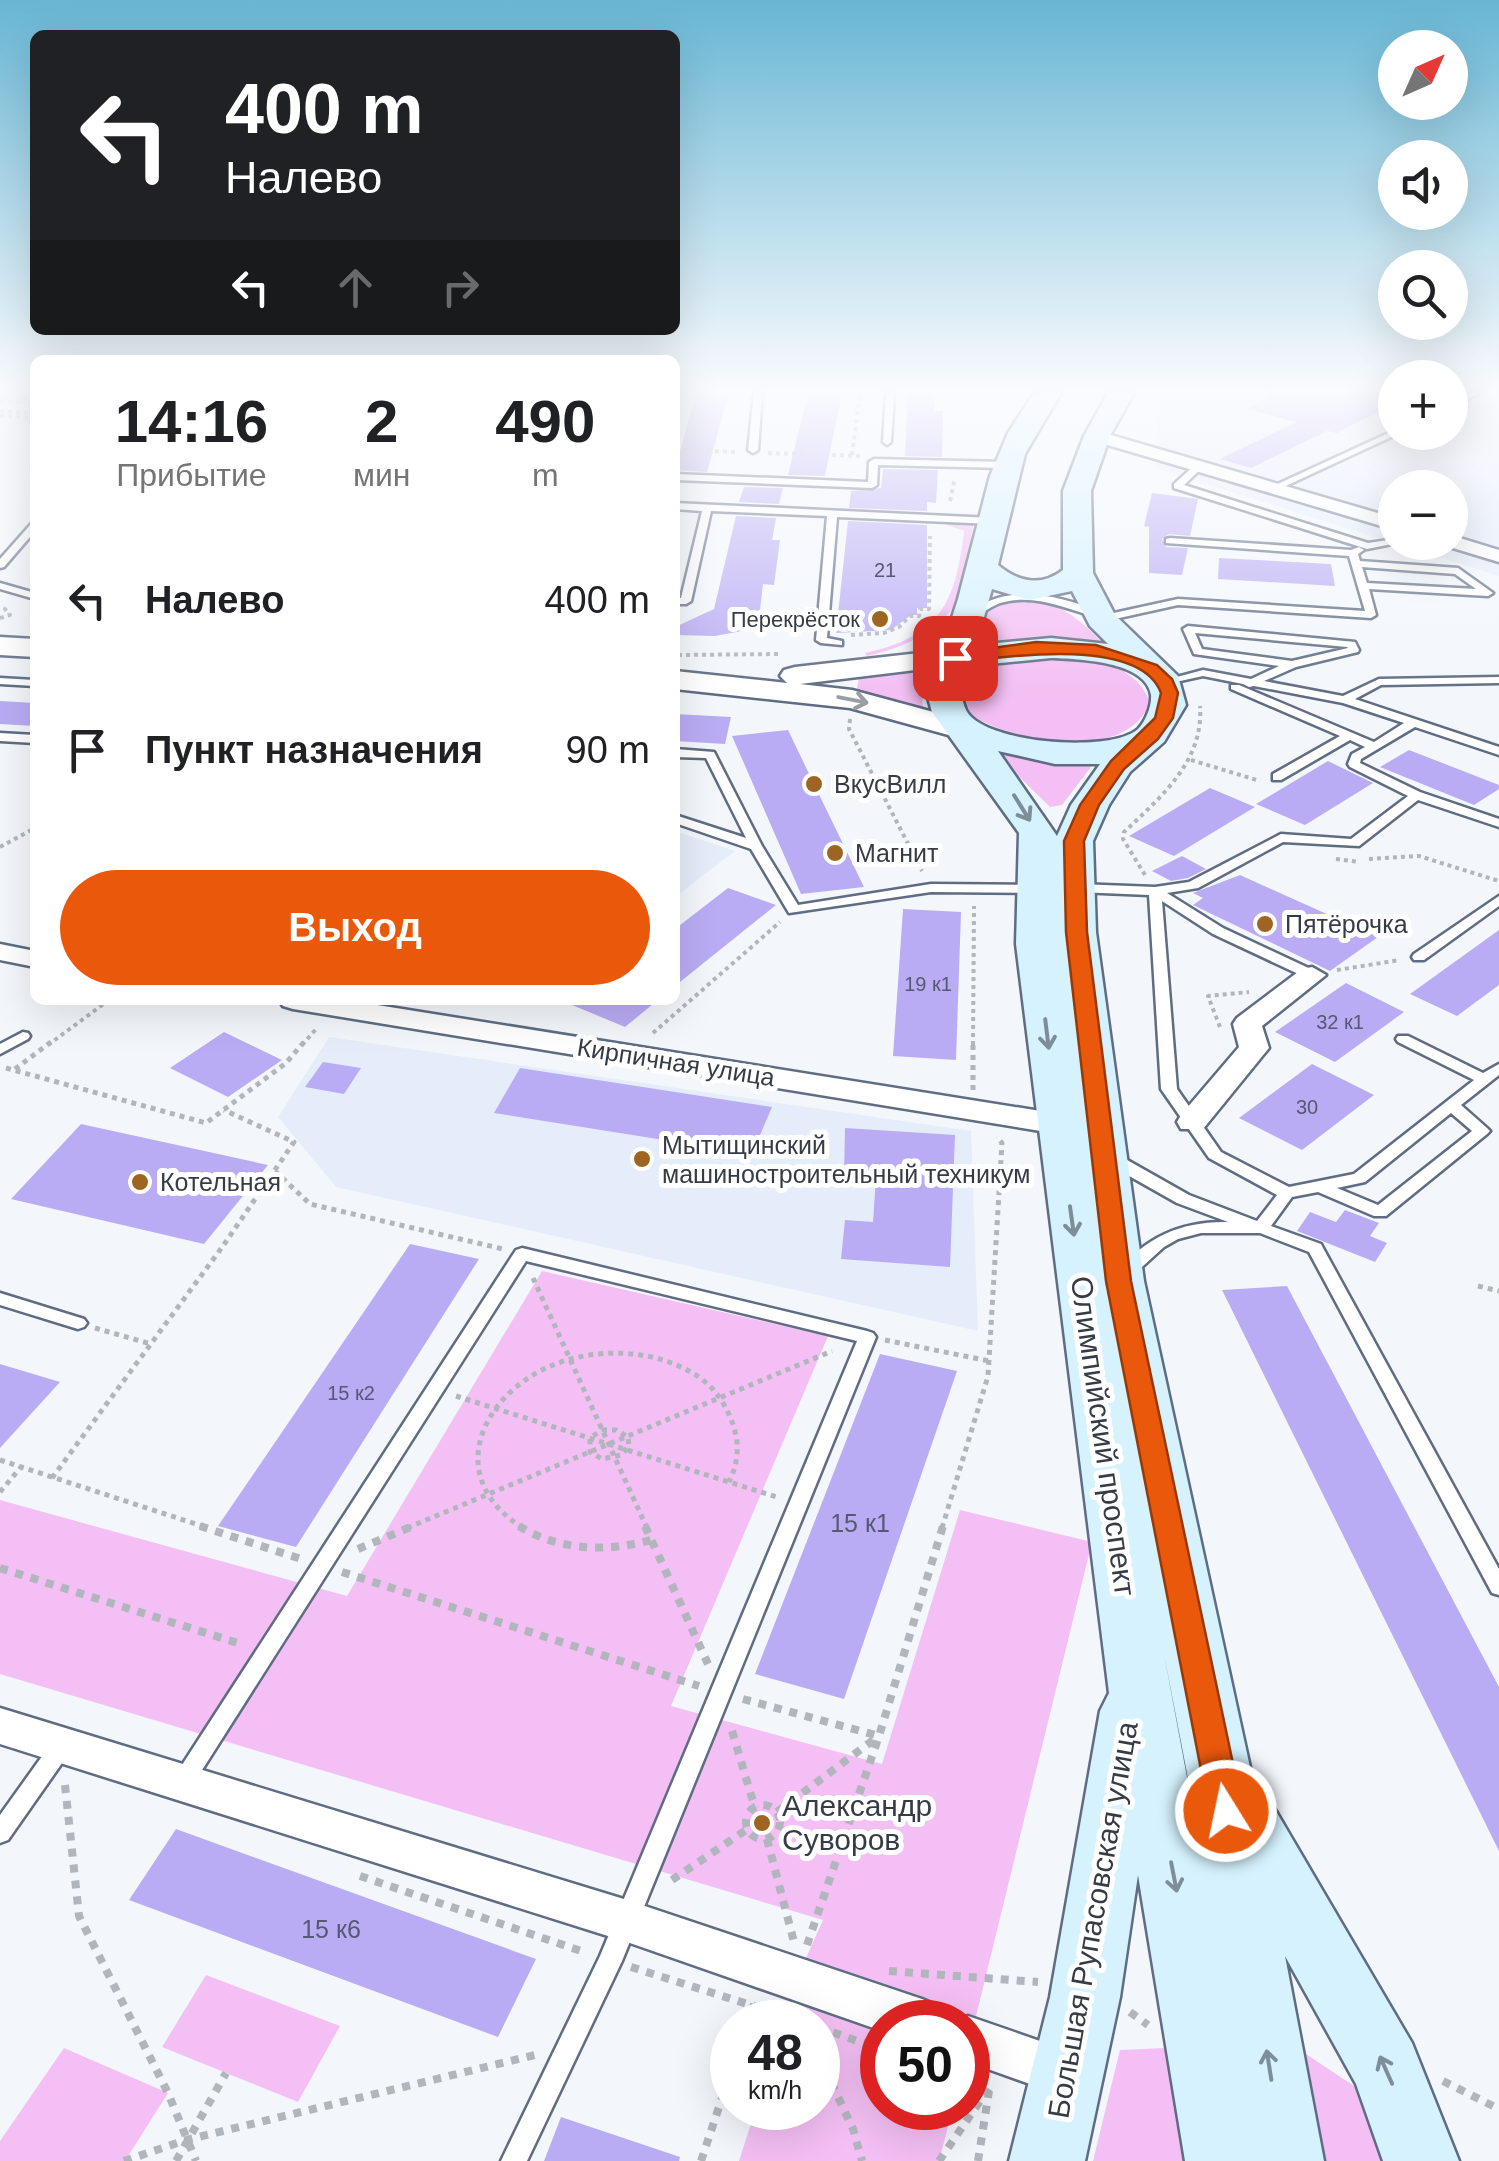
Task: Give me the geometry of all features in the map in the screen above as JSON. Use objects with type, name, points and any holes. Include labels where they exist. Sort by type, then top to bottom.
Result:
[{"type":"main road","name":"Олимпийский проспект","points":[[998,494],[969,617],[944,694],[949,712],[1038,833],[1056,888],[1136,1678],[1223,2161]]},
{"type":"main road","points":[[964,730],[1056,754],[1114,751],[1152,736],[1169,705],[1158,676],[1100,617],[1078,573],[1077,494]]},
{"type":"main road","points":[[982,568],[1002,584],[1035,590],[1062,585],[1078,573]]},
{"type":"main road","points":[[955,658],[1036,647],[1068,647],[1126,658],[1158,676]]},
{"type":"main road","name":"Олимпийский проспект","points":[[1152,736],[1117,765],[1090,805],[1037,944],[1080,1138],[1118,1281],[1220,1773],[1286,2161]]},
{"type":"main road","name":"Большая Рупасовская улица","points":[[1048,2161],[1085,1997],[1136,1678]]},
{"type":"main road","points":[[1220,1773],[1386,2068],[1421,2161]]},
{"type":"street","points":[[1294,494],[1378,519]]},
{"type":"street","points":[[1468,546],[1499,556]]},
{"type":"street","points":[[0,646],[30,648]]},
{"type":"street","points":[[680,672],[772,678],[955,658]]},
{"type":"street","points":[[680,672],[852,698],[964,730]]},
{"type":"street","points":[[1192,1122],[1254,1048],[1247,1024],[1312,974]]},
{"type":"street","name":"Кирпичная улица","points":[[323,1005],[973,1109],[1080,1138]]},
{"type":"street","points":[[0,1726],[72,1764],[180,1786],[860,2005]]},
{"type":"street","points":[[990,2047],[1068,2074]]},
{"type":"lane","points":[[1202,494],[1368,546],[1378,545]]},
{"type":"lane","points":[[680,506],[992,521]]},
{"type":"lane","points":[[680,601],[686,601],[707,508]]},
{"type":"lane","points":[[832,514],[821,640],[838,643]]},
{"type":"lane","points":[[0,565],[30,530]]},
{"type":"lane","points":[[1170,541],[1458,570],[1488,593],[1363,586]]},
{"type":"lane","points":[[1355,559],[1368,546]]},
{"type":"lane","points":[[969,617],[996,600],[1034,597],[1060,601],[1100,617],[1178,602],[1371,615],[1355,559]]},
{"type":"lane","points":[[0,586],[30,595]]},
{"type":"lane","points":[[1249,684],[1292,664],[1354,650],[1351,644],[1188,629],[1198,652],[1292,664]]},
{"type":"lane","points":[[1158,676],[1203,673],[1344,700],[1499,751]]},
{"type":"lane","points":[[1224,678],[1250,695],[1374,746]]},
{"type":"lane","points":[[1344,700],[1379,682],[1499,680]]},
{"type":"lane","points":[[0,682],[30,683]]},
{"type":"lane","points":[[1413,722],[1356,758],[1354,764],[1416,795],[1499,823]]},
{"type":"lane","points":[[1277,778],[1348,736]]},
{"type":"lane","points":[[0,737],[30,739]]},
{"type":"lane","points":[[680,753],[710,754],[756,846],[794,910],[931,888],[1155,890],[1192,885],[1280,838],[1354,843],[1416,795]]},
{"type":"lane","points":[[680,821],[756,846]]},
{"type":"lane","points":[[1155,890],[1218,931],[1312,974]]},
{"type":"lane","points":[[1155,890],[1169,1089],[1215,1154],[1287,1192],[1359,1178],[1499,1068]]},
{"type":"lane","points":[[1419,957],[1499,900]]},
{"type":"lane","points":[[0,1050],[23,1036]]},
{"type":"lane","points":[[1403,1039],[1484,1079]]},
{"type":"lane","points":[[1322,1187],[1380,1212],[1482,1131],[1452,1105]]},
{"type":"lane","points":[[1080,1138],[1183,1199],[1314,1248],[1499,1588]]},
{"type":"lane","points":[[1260,1228],[1287,1192]]},
{"type":"lane","points":[[1118,1281],[1154,1242],[1172,1234],[1202,1226],[1260,1228]]},
{"type":"lane","points":[[180,1786],[522,1254],[867,1336],[623,1930],[514,2161]]},
{"type":"lane","points":[[0,1299],[78,1322]]},
{"type":"lane","points":[[0,1832],[72,1764]]},
{"type":"path","points":[[838,643],[840,634],[889,632],[910,616],[919,616],[920,609],[929,609],[930,530]]},
{"type":"path","points":[[680,672],[782,654]]},
{"type":"path","points":[[851,708],[849,729],[931,888]]},
{"type":"path","points":[[1190,760],[1257,781],[1277,778]]},
{"type":"path","points":[[0,847],[30,831]]},
{"type":"path","points":[[1326,841],[1327,853],[1342,863],[1407,854],[1452,862],[1499,880]]},
{"type":"path","points":[[800,1989],[988,1376],[1002,1143],[973,1109],[974,888]]},
{"type":"path","points":[[630,1054],[794,910]]},
{"type":"path","points":[[13,1070],[103,1005]]},
{"type":"path","points":[[0,1066],[206,1122],[286,1063],[335,1007]]},
{"type":"path","points":[[52,1478],[294,1142],[224,1110]]},
{"type":"path","points":[[275,1171],[310,1204],[522,1254],[720,1692],[755,1808]]},
{"type":"path","points":[[1478,1286],[1499,1291]]},
{"type":"path","points":[[78,1322],[151,1344]]},
{"type":"path","points":[[320,1565],[867,1336],[989,1362]]},
{"type":"path","points":[[652,1540],[592,1548],[547,1540],[510,1520],[487,1496],[475,1459],[481,1426],[501,1396],[530,1374],[570,1358],[605,1352],[644,1355],[680,1366],[710,1385],[730,1410],[739,1440],[735,1471],[728,1482]]},
{"type":"path","points":[[434,1389],[798,1504]]},
{"type":"path","points":[[590,1438],[602,1430],[616,1430],[628,1437]]},
{"type":"path","points":[[627,1450],[628,1437]]},
{"type":"path","points":[[590,1438],[590,1452]]},
{"type":"path","points":[[590,1452],[602,1459],[615,1458],[627,1450]]},
{"type":"path","points":[[0,1460],[720,1692],[879,1736]]},
{"type":"path","points":[[0,1492],[21,1467]]},
{"type":"path","points":[[0,1568],[266,1652]]},
{"type":"path","points":[[778,1812],[879,1736]]},
{"type":"path","points":[[72,1764],[64,1775],[78,1916],[168,2094],[196,2161]]},
{"type":"path","points":[[766,1806],[778,1812],[781,1828],[767,1839],[754,1837],[746,1830],[746,1815],[755,1808],[766,1806]]},
{"type":"path","points":[[623,1930],[746,1830]]},
{"type":"path","points":[[767,1839],[800,1989]]},
{"type":"path","points":[[346,1871],[623,1930],[745,2000]]},
{"type":"path","points":[[768,2000],[800,1989]]},
{"type":"path","points":[[124,2161],[186,2140],[568,2047]]},
{"type":"path","points":[[176,2161],[226,2073]]},
{"type":"path","points":[[1439,2080],[1499,2109]]},
{"type":"path","points":[[939,2161],[989,2088],[978,2161]]},
{"type":"path","points":[[840,2101],[862,2161]]},
{"type":"path","points":[[701,2161],[711,2130]]},
{"type":"shaded area","points":[[1237,494],[1378,494],[1378,538]]},
{"type":"shaded area","points":[[1468,494],[1499,494],[1499,576],[1448,560],[1468,560]]},
{"type":"shaded area","points":[[952,521],[974,523],[969,569],[955,604],[918,638],[867,656],[865,653],[911,637],[940,613],[961,556],[964,531],[947,525]]},
{"type":"shaded area","points":[[1022,600],[1058,608],[1086,626],[1104,644],[1042,637],[976,643],[990,607]]},
{"type":"shaded area","points":[[1047,653],[1092,660],[1120,670],[1143,688],[1150,702],[1137,722],[1117,735],[1092,741],[1035,738],[983,722],[964,711],[957,682],[976,667]]},
{"type":"shaded area","points":[[931,667],[922,691],[923,713],[856,695],[859,677]]},
{"type":"shaded area","points":[[991,749],[1097,759],[1062,805],[1050,807]]},
{"type":"shaded area","points":[[680,833],[735,851],[680,893]]},
{"type":"shaded area","name":"Мытищинский машиностроительный техникум","points":[[329,1037],[971,1131],[978,1331],[336,1187],[278,1117]]},
{"type":"shaded area","points":[[542,1271],[828,1336],[671,1706],[882,1764],[960,1510],[1092,1542],[980,2000],[860,2000],[860,2130],[947,2130],[939,2161],[739,2161],[749,2130],[840,2130],[840,2000],[790,2000],[823,1920],[0,1674],[0,1500],[347,1596]]},
{"type":"shaded area","points":[[206,1975],[340,2026],[298,2102],[162,2047]]},
{"type":"shaded area","points":[[64,2048],[168,2093],[125,2161],[0,2161],[0,2141]]},
{"type":"shaded area","points":[[1166,2048],[1183,2161],[1093,2161],[1120,2050]]},
{"type":"shaded area","points":[[1306,2054],[1354,2086],[1382,2161],[1326,2161]]},
{"type":"building","points":[[742,494],[782,494],[779,504],[739,502]]},
{"type":"building","points":[[851,494],[937,494],[936,503],[927,502],[927,511],[849,508]]},
{"type":"building","points":[[1152,494],[1198,499],[1190,536],[1169,534],[1162,539],[1166,547],[1188,548],[1182,575],[1149,573],[1149,527],[1144,526]]},
{"type":"building","points":[[736,516],[776,518],[772,540],[780,540],[774,585],[763,584],[758,628],[715,636],[680,635],[680,625],[714,609]]},
{"type":"building","points":[[848,521],[927,525],[927,608],[917,608],[917,615],[891,630],[836,633]]},
{"type":"building","points":[[1219,558],[1331,564],[1335,586],[1218,579]]},
{"type":"building","points":[[0,701],[30,703],[30,726],[0,724]]},
{"type":"building","points":[[680,714],[731,717],[725,744],[680,741]]},
{"type":"building","points":[[788,730],[864,887],[801,894],[732,736]]},
{"type":"building","points":[[1409,750],[1499,785],[1499,789],[1474,805],[1380,767]]},
{"type":"building","points":[[1328,761],[1373,783],[1305,825],[1256,804]]},
{"type":"building","points":[[1210,788],[1255,807],[1174,856],[1129,836]]},
{"type":"building","points":[[1182,856],[1206,869],[1171,881],[1152,871]]},
{"type":"building","points":[[1240,875],[1378,937],[1330,971],[1193,905],[1203,898],[1193,893]]},
{"type":"building","points":[[728,888],[776,905],[680,982],[680,925]]},
{"type":"building","points":[[903,909],[961,912],[956,1060],[893,1056]]},
{"type":"building","points":[[1499,930],[1499,985],[1457,1016],[1410,994]]},
{"type":"building","points":[[1346,983],[1404,1012],[1335,1062],[1275,1032]]},
{"type":"building","points":[[572,1005],[652,1005],[625,1027]]},
{"type":"building","points":[[224,1032],[282,1060],[228,1097],[170,1068]]},
{"type":"building","points":[[323,1062],[361,1068],[344,1094],[305,1087]]},
{"type":"building","points":[[1312,1064],[1374,1095],[1302,1150],[1239,1118]]},
{"type":"building","points":[[520,1068],[772,1107],[752,1154],[494,1113]]},
{"type":"building","name":"Котельная","points":[[81,1124],[268,1165],[204,1244],[11,1199]]},
{"type":"building","points":[[845,1128],[955,1135],[950,1267],[841,1259],[845,1220],[873,1222],[876,1177],[844,1174]]},
{"type":"building","points":[[1345,1210],[1379,1223],[1370,1236],[1387,1243],[1375,1262],[1297,1231],[1310,1212],[1336,1222]]},
{"type":"building","points":[[410,1244],[479,1259],[296,1547],[218,1526]]},
{"type":"building","points":[[1287,1286],[1499,1687],[1499,1851],[1222,1290]]},
{"type":"building","points":[[880,1354],[957,1371],[844,1699],[755,1674]]},
{"type":"building","points":[[0,1364],[60,1382],[0,1448]]},
{"type":"building","points":[[176,1829],[536,1959],[498,2037],[129,1900]]},
{"type":"building","points":[[561,2117],[680,2157],[679,2161],[544,2161]]},
{"type":"place","name":"Перекрёсток","points":[[880,619]]},
{"type":"place","name":"ВкусВилл","points":[[814,784]]},
{"type":"place","name":"Магнит","points":[[835,853]]},
{"type":"place","name":"Пятёрочка","points":[[1265,924]]},
{"type":"place","name":"Мытищинский машиностроительный техникум","points":[[642,1159]]},
{"type":"place","name":"Котельная","points":[[140,1182]]},
{"type":"place","name":"Александр Суворов","points":[[762,1823]]},
{"type":"route","points":[[955,658],[1036,647],[1096,650],[1151,669],[1166,683],[1169,693],[1164,718],[1152,736],[1117,765],[1090,805],[1074,841],[1076,932],[1118,1281],[1226,1811]]}]
